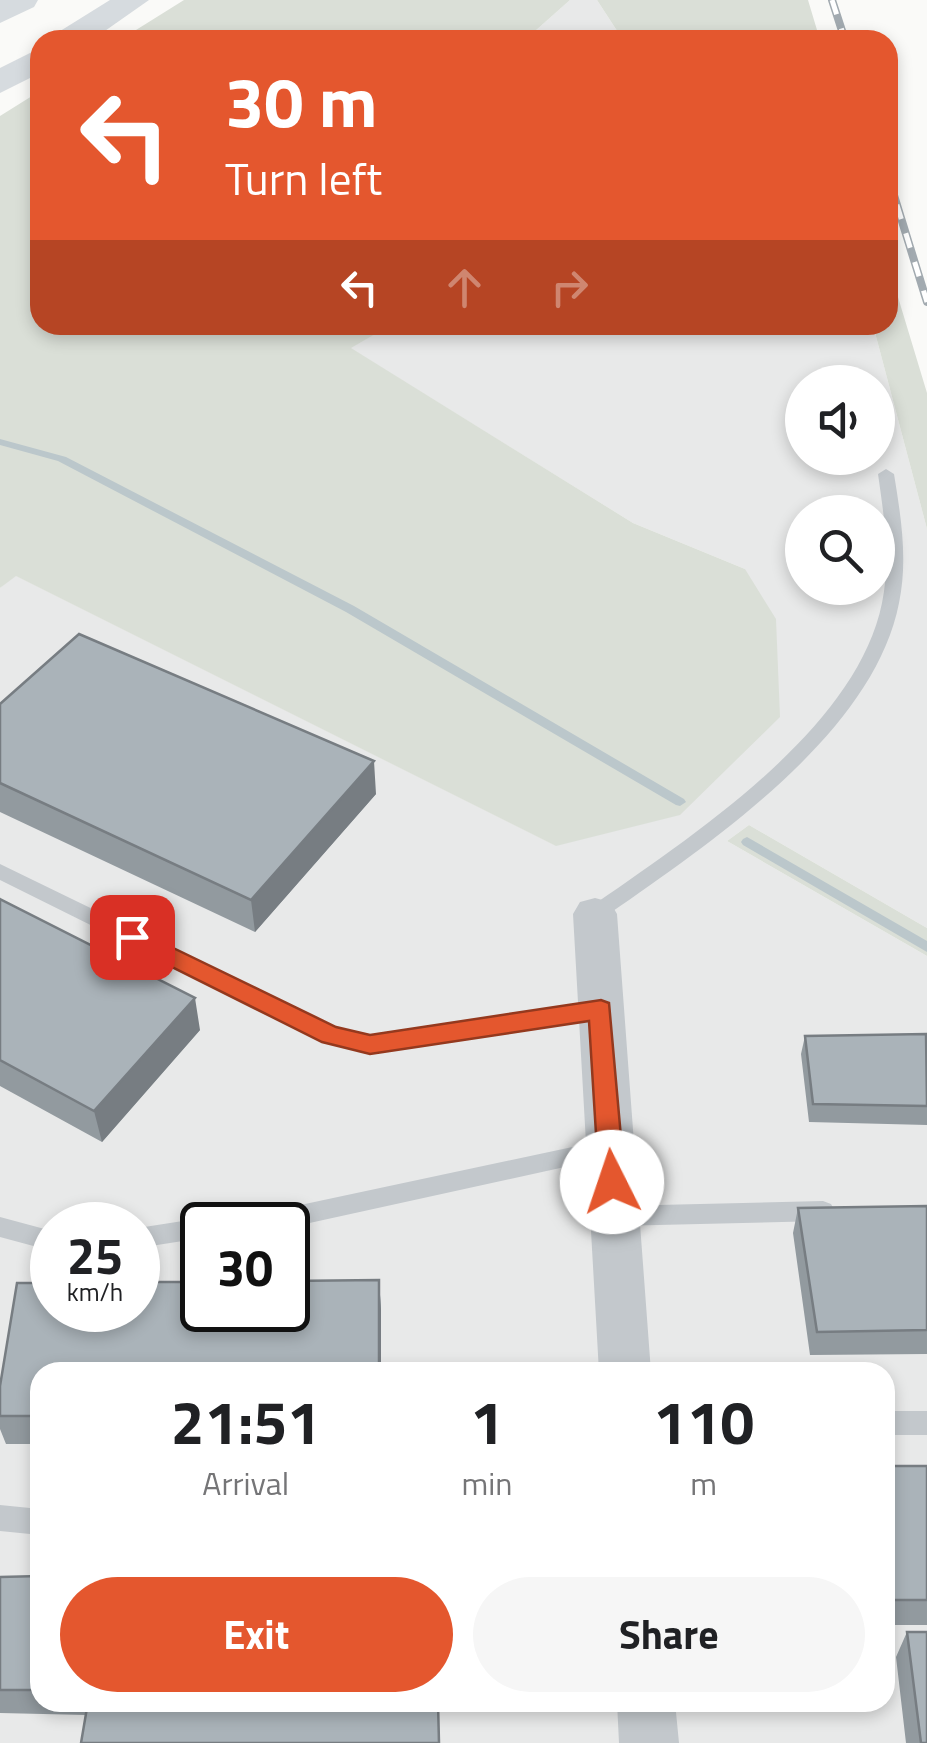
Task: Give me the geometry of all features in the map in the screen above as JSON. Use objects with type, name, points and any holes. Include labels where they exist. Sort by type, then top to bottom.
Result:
[{"type":"highway","points":[[0,13],[22,0]]},
{"type":"highway","points":[[85,30],[134,0]]},
{"type":"highway","points":[[0,82],[30,64]]},
{"type":"street","points":[[594,914],[624,1362]]},
{"type":"street","points":[[647,1712],[649,1743]]},
{"type":"lane","points":[[594,914],[666,864],[793,761],[856,687],[887,619],[896,545],[886,475]]},
{"type":"lane","points":[[0,871],[330,1035],[370,1044],[601,1010]]},
{"type":"lane","points":[[310,1213],[610,1148]]},
{"type":"lane","points":[[615,1216],[774,1209],[847,1212]]},
{"type":"lane","points":[[0,1227],[30,1235]]},
{"type":"lane","points":[[895,1424],[927,1422]]},
{"type":"lane","points":[[0,1518],[30,1521]]},
{"type":"shaded area","points":[[184,0],[570,0],[536,30],[136,30]]},
{"type":"shaded area","points":[[570,0],[597,0],[616,30],[536,30]]},
{"type":"shaded area","points":[[597,0],[808,0],[817,30],[616,30]]},
{"type":"shaded area","points":[[30,97],[30,335],[374,335],[351,348],[633,523],[745,569],[776,619],[780,717],[680,815],[556,846],[16,576],[0,588],[0,116]]},
{"type":"shaded area","points":[[898,297],[927,393],[927,529],[895,408],[895,365],[884,365],[876,335],[898,335]]},
{"type":"shaded area","points":[[373,335],[876,335],[884,365],[785,365],[785,475],[895,475],[895,408],[927,529],[927,928],[749,825],[727,841],[927,956],[927,1743],[0,1743],[0,588],[15,575],[555,845],[608,830],[745,569],[633,523],[350,348]]},
{"type":"shaded area","points":[[749,825],[927,928],[927,956],[727,841]]},
{"type":"building","points":[[79,634],[374,761],[251,900],[0,783],[0,704]]},
{"type":"building","points":[[0,899],[195,998],[94,1111],[0,1060]]},
{"type":"building","points":[[926,1034],[927,1106],[813,1104],[805,1036]]},
{"type":"building","points":[[927,1206],[927,1330],[817,1332],[798,1208]]},
{"type":"building","points":[[379,1280],[379,1362],[30,1362],[30,1416],[0,1416],[0,1386],[17,1283],[30,1283],[30,1332],[160,1332],[160,1282],[180,1282],[180,1332],[310,1332],[310,1281]]},
{"type":"building","points":[[895,1466],[927,1466],[927,1600],[895,1600]]},
{"type":"building","points":[[30,1576],[30,1690],[0,1690],[0,1577]]},
{"type":"building","points":[[907,1632],[927,1632],[927,1743],[921,1743]]},
{"type":"building","points":[[86,1712],[438,1712],[439,1743],[81,1743]]},
{"type":"waterway","points":[[0,442],[62,459],[350,609],[680,802]]},
{"type":"waterway","points":[[747,842],[927,947]]},
{"type":"railway","points":[[832,0],[842,30]]},
{"type":"railway","points":[[898,208],[927,302]]},
{"type":"route","points":[[132,937],[330,1035],[370,1044],[601,1010],[612,1182]]}]
